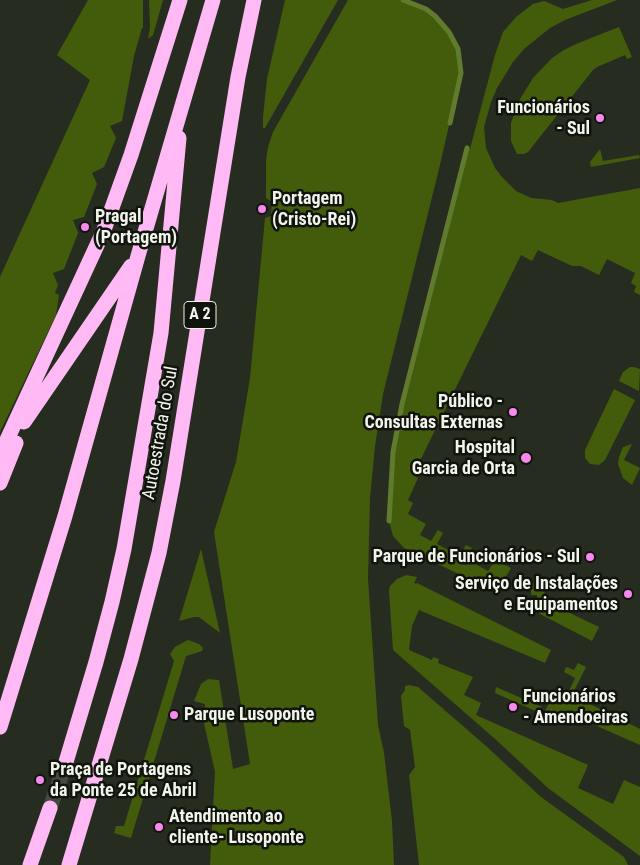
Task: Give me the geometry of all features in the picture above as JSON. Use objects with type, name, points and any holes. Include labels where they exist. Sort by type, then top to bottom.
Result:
[{"type":"highway","points":[[0,455],[104,230],[129,163],[180,0]]},
{"type":"highway","points":[[0,726],[66,516],[138,256],[214,0]]},
{"type":"highway","name":"Autoestrada do Sul","points":[[69,865],[129,668],[159,553],[238,77],[254,0]]},
{"type":"highway","points":[[66,762],[112,602],[130,510],[161,333],[183,101]]},
{"type":"highway","points":[[0,483],[26,418],[138,256]]},
{"type":"highway","points":[[30,865],[50,808]]},
{"type":"green space","points":[[88,0],[143,0],[143,28],[134,56],[122,121],[110,126],[116,138],[104,167],[92,173],[97,184],[84,217],[73,220],[78,233],[64,269],[53,273],[58,285],[55,293],[59,295],[56,315],[0,432],[0,277],[90,80],[57,55]]},
{"type":"green space","points":[[149,0],[163,0],[153,35],[148,39],[150,28]]},
{"type":"green space","points":[[285,0],[338,0],[265,128],[263,128],[267,79]]},
{"type":"green space","points":[[348,0],[399,0],[425,11],[434,17],[448,32],[460,65],[459,82],[439,169],[383,394],[370,498],[368,579],[378,725],[384,753],[392,821],[394,865],[210,865],[215,772],[203,719],[205,704],[194,701],[201,684],[208,679],[219,680],[233,769],[250,764],[214,532],[236,462],[250,378],[265,218],[271,216],[272,202],[266,198],[268,147],[273,132]]},
{"type":"green space","points":[[592,0],[617,0],[565,20],[550,28],[524,49],[513,62],[491,102],[484,127],[486,148],[495,168],[502,177],[516,191],[531,198],[552,200],[558,203],[640,188],[640,295],[634,292],[636,286],[631,283],[635,273],[607,259],[599,275],[581,266],[572,266],[538,250],[532,261],[521,255],[413,475],[418,478],[408,500],[413,503],[408,514],[426,524],[420,535],[431,541],[438,530],[443,533],[437,544],[460,556],[466,545],[472,548],[466,559],[488,571],[495,560],[511,568],[500,582],[488,586],[482,585],[404,548],[393,536],[389,521],[394,452],[402,404],[468,148],[470,149],[503,32],[516,17],[533,4],[544,1],[563,9]]},
{"type":"green space","points":[[619,27],[632,57],[627,59],[625,55],[593,70],[528,152],[517,154],[511,141],[511,123],[520,99],[533,78],[552,58],[564,50]]},
{"type":"green space","points":[[600,149],[603,161],[639,155],[640,158],[591,167],[590,162]]},
{"type":"green space","points":[[630,367],[640,369],[639,391],[619,381],[623,372]]},
{"type":"green space","points":[[614,389],[635,400],[605,460],[599,465],[590,464],[585,458],[585,450]]},
{"type":"green space","points":[[632,444],[624,460],[640,468],[632,485],[623,478],[618,464],[623,447]]},
{"type":"green space","points":[[201,549],[220,633],[199,617],[179,621]]},
{"type":"green space","points":[[537,574],[548,580],[544,594],[549,603],[599,627],[592,641],[540,614],[532,602],[537,600],[537,595],[531,595],[531,588]]},
{"type":"green space","points":[[406,575],[417,577],[414,583],[551,650],[545,663],[419,610],[412,626],[409,650],[432,660],[433,657],[439,659],[438,663],[473,677],[464,695],[481,703],[476,715],[588,765],[578,788],[613,804],[624,780],[640,787],[640,856],[548,788],[393,650],[389,591],[390,586],[397,579]]},
{"type":"green space","points":[[188,640],[199,644],[203,648],[202,651],[186,656],[131,838],[114,833],[116,826],[124,826],[174,661],[170,654],[175,647]]},
{"type":"green space","points":[[578,663],[586,667],[572,695],[640,729],[640,745],[563,711],[558,721],[543,715],[552,697],[564,702],[575,678],[564,672],[566,667],[574,670]]},
{"type":"green space","points":[[405,686],[418,687],[541,797],[624,857],[628,865],[419,865],[409,775],[415,767],[410,730],[404,726],[401,696]]},
{"type":"green space","points":[[496,687],[542,707],[540,713],[495,693]]},
{"type":"waterway","points":[[403,0],[426,9],[435,16],[449,32],[458,49],[461,73],[450,123]]},
{"type":"waterway","points":[[389,521],[393,452],[402,404],[467,148]]},
{"type":"tunnel","points":[[50,808],[66,762]]},
{"type":"place","name":"Funcionários - Sul","points":[[600,118]]},
{"type":"place","name":"Portagem (Cristo-Rei)","points":[[262,209]]},
{"type":"place","name":"Pragal (Portagem)","points":[[85,227]]},
{"type":"place","name":"Público - Consultas Externas","points":[[513,412]]},
{"type":"place","name":"Hospital Garcia de Orta","points":[[526,458]]},
{"type":"place","name":"Parque de Funcionários - Sul","points":[[590,557]]},
{"type":"place","name":"Serviço de Instalações e Equipamentos","points":[[628,594]]},
{"type":"place","name":"Funcionários - Amendoeiras","points":[[513,707]]},
{"type":"place","name":"Parque Lusoponte","points":[[174,715]]},
{"type":"place","name":"Praça de Portagens da Ponte 25 de Abril","points":[[40,780]]},
{"type":"place","name":"Atendimento ao cliente- Lusoponte","points":[[159,827]]}]
